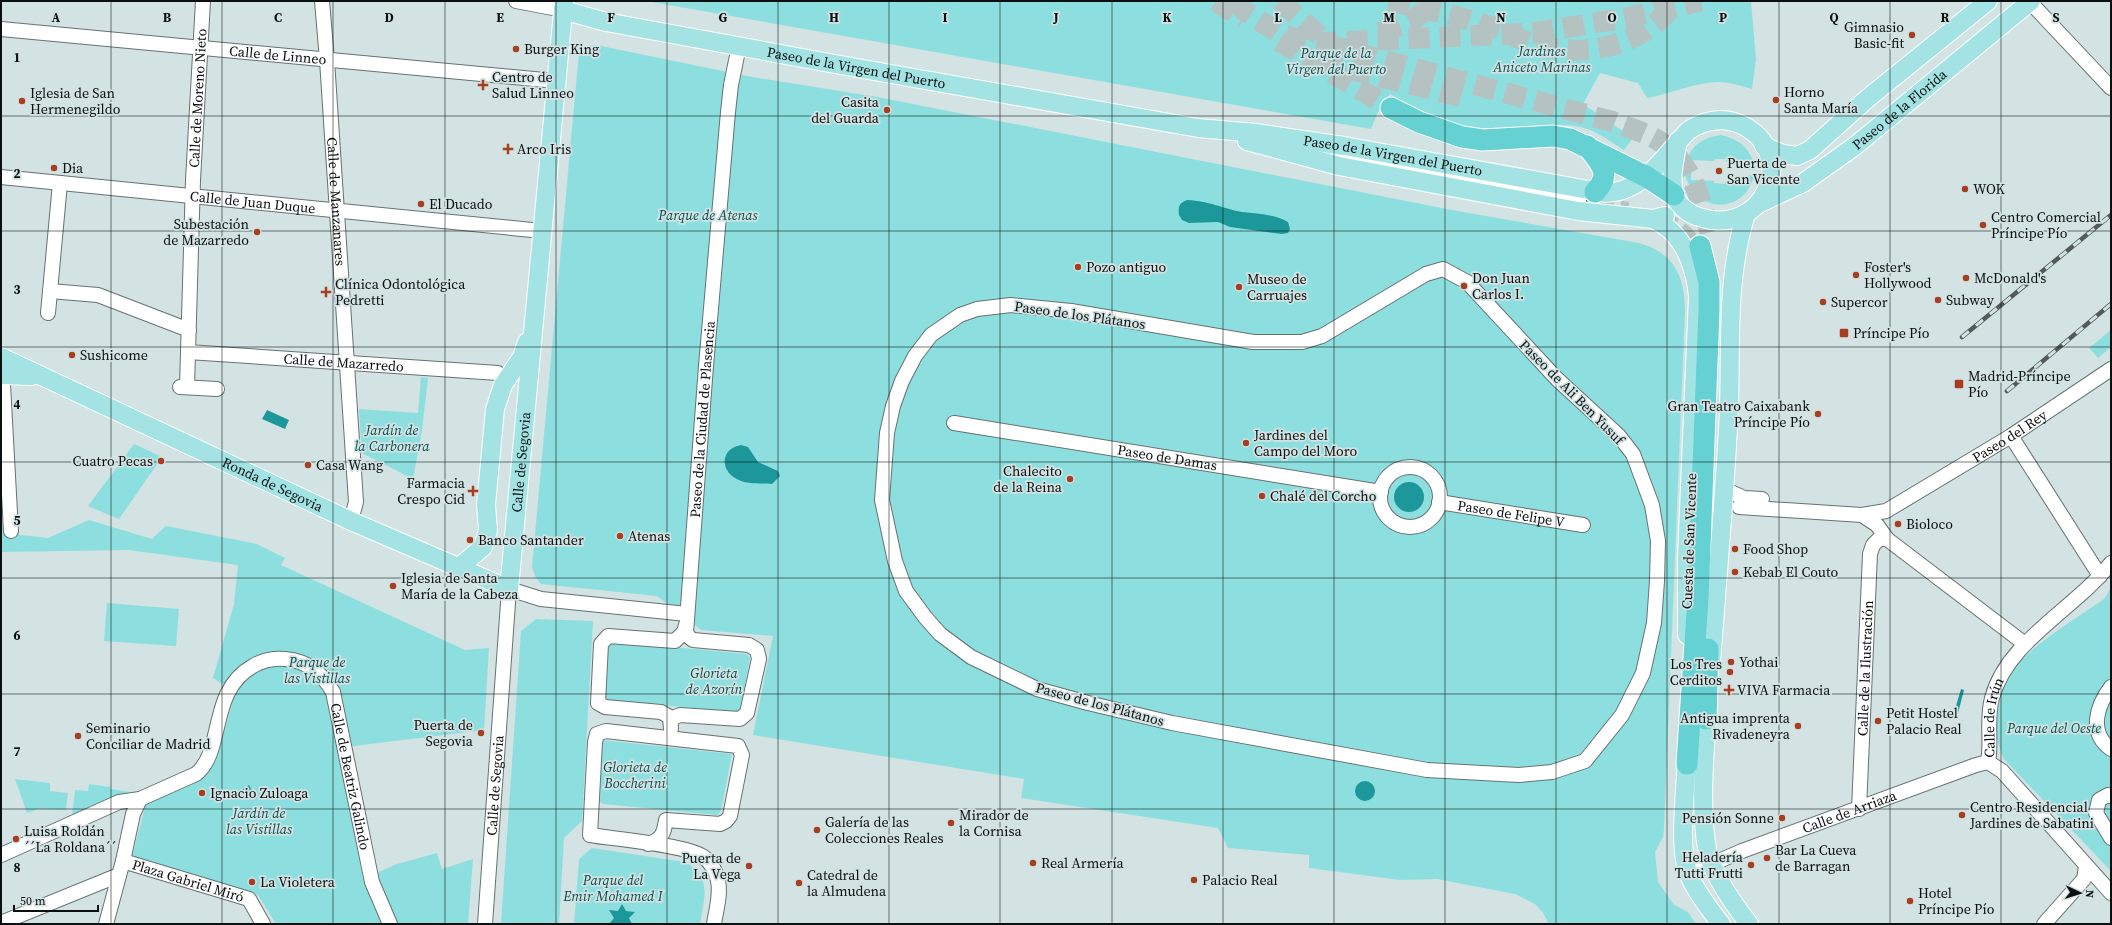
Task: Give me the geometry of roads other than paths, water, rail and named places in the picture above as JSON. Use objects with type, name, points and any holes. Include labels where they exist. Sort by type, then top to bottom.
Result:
[{"type":"highway","points":[[1391,108],[1419,122],[1462,137],[1483,140],[1553,136],[1570,139],[1587,146],[1647,177],[1680,203]]},
{"type":"highway","points":[[1584,198],[1601,185],[1604,173],[1602,166],[1587,146]]},
{"type":"highway","points":[[1698,244],[1719,282],[1708,597],[1706,719]]},
{"type":"highway","points":[[1687,764],[1698,598],[1710,310],[1709,282],[1698,244]]},
{"type":"main road","name":"Paseo de la Florida","points":[[1764,146],[1782,154],[1797,156],[1810,150],[1868,98],[1988,1]]},
{"type":"main road","name":"Paseo de la Florida","points":[[1752,209],[1803,183],[1855,146],[2030,1]]},
{"type":"main road","name":"Paseo de la Virgen del Puerto","points":[[564,6],[606,22],[856,68],[1198,128],[1339,166],[1584,198],[1653,219],[1680,203]]},
{"type":"main road","name":"Calle de Segovia","points":[[509,589],[555,81],[564,6]]},
{"type":"main road","points":[[1680,203],[1699,217],[1718,221],[1736,219],[1752,209],[1765,194],[1770,176],[1769,157],[1756,134],[1748,128],[1730,120],[1717,119],[1688,130],[1678,141],[1673,179],[1680,203],[1698,244]]},
{"type":"main road","name":"Paseo de la Virgen del Puerto","points":[[1584,198],[1620,192],[1647,177],[1678,141]]},
{"type":"main road","name":"Cuesta de San Vicente","points":[[1749,924],[1734,905],[1711,864],[1706,843],[1704,817],[1706,719],[1729,410],[1732,281],[1740,234],[1752,209]]},
{"type":"main road","points":[[1653,219],[1698,244]]},
{"type":"main road","points":[[458,568],[483,547],[488,530],[486,505],[495,409],[503,385],[522,356],[534,322]]},
{"type":"main road","name":"Ronda de Segovia","points":[[2,367],[38,376],[351,521],[509,589]]},
{"type":"main road","points":[[1687,764],[1684,824],[1685,860],[1689,874],[1721,924]]},
{"type":"street","name":"Calle de Moreno Nieto","points":[[203,1],[199,46],[188,352],[183,387],[217,389]]},
{"type":"street","name":"Calle de Manzanares","points":[[322,1],[328,60],[336,210],[356,502],[351,521]]},
{"type":"street","name":"Paseo de la Virgen del Puerto","points":[[516,1],[564,6]]},
{"type":"street","points":[[2030,1],[2051,26],[2111,88]]},
{"type":"street","name":"Calle de Linneo","points":[[1,29],[199,46],[328,60],[555,81]]},
{"type":"street","name":"Paseo de la Ciudad de Plasencia","points":[[687,620],[728,112],[739,46]]},
{"type":"street","name":"Calle de Juan Duque","points":[[1,177],[542,231]]},
{"type":"street","points":[[48,313],[60,183]]},
{"type":"street","name":"Paseo de los Plátanos","points":[[1370,760],[1172,723],[1062,696],[1037,689],[971,657],[959,649],[940,634],[925,617],[906,591],[895,561],[882,500],[887,433],[893,406],[902,381],[915,356],[931,335],[960,315],[977,309],[1011,305],[1033,307],[1071,311],[1253,342],[1302,342],[1322,336],[1426,274],[1443,269]]},
{"type":"street","name":"Paseo de Ali Ben Yusuf","points":[[1370,760],[1427,770],[1519,775],[1552,772],[1585,761],[1622,715],[1631,699],[1643,672],[1654,623],[1658,541],[1652,505],[1633,454],[1609,425],[1557,379],[1467,282],[1443,269]]},
{"type":"street","points":[[50,291],[98,295],[189,330]]},
{"type":"street","name":"Calle de Mazarredo","points":[[188,352],[498,373]]},
{"type":"street","points":[[2,367],[10,531]]},
{"type":"street","name":"Paseo del Rey","points":[[1739,507],[1862,516],[1886,511],[2011,436],[2111,369]]},
{"type":"street","name":"Paseo de Damas","points":[[954,423],[1381,492]]},
{"type":"street","points":[[2011,436],[2100,576]]},
{"type":"street","points":[[1414,467],[1424,471],[1432,477],[1438,486],[1439,502],[1434,515],[1426,522],[1417,526],[1406,526],[1397,524],[1384,511],[1381,502],[1381,492],[1389,476],[1396,471],[1414,467]]},
{"type":"street","name":"Paseo del Rey","points":[[1724,489],[1744,498],[1865,508],[1905,499]]},
{"type":"street","name":"Paseo de Felipe V","points":[[1439,502],[1583,525]]},
{"type":"street","points":[[1862,516],[1876,525],[1887,539],[2025,644]]},
{"type":"street","name":"Calle de la Ilustración","points":[[1859,809],[1870,554],[1873,545],[1879,539],[1887,539]]},
{"type":"street","name":"Calle de Irún","points":[[2111,563],[2100,576],[2025,644],[2004,670],[1996,686],[1989,712],[1988,762],[2002,770],[2111,893]]},
{"type":"street","points":[[509,589],[542,599],[687,620]]},
{"type":"street","name":"Calle de Segovia","points":[[485,924],[509,589]]},
{"type":"street","points":[[670,737],[670,717],[661,712],[605,707],[598,703],[601,644],[605,637],[612,635],[675,640],[681,637],[687,620]]},
{"type":"street","points":[[671,722],[674,718],[680,715],[740,720],[744,718],[749,707],[759,658],[757,650],[749,645],[693,640],[689,638],[686,633],[687,620]]},
{"type":"street","name":"Calle de Beatriz Galindo","points":[[1,855],[119,802],[140,799],[193,776],[204,767],[208,758],[220,711],[228,692],[235,681],[246,670],[261,662],[278,658],[294,659],[319,672],[333,692],[372,882],[390,924]]},
{"type":"street","points":[[2111,687],[2100,705],[2097,717],[2100,735],[2111,749]]},
{"type":"street","points":[[648,844],[661,838],[664,832],[666,820],[720,824],[726,821],[730,816],[742,755],[738,746],[734,744],[606,731],[600,732],[595,737],[590,835],[648,844],[682,849],[702,855],[713,868],[719,888],[714,924]]},
{"type":"street","name":"Calle de Arriaza","points":[[1711,864],[1742,851],[1976,765],[1988,762]]},
{"type":"street","points":[[2111,796],[2100,798],[2096,809],[2096,815],[2111,838]]},
{"type":"street","name":"Plaza Gabriel Miró","points":[[140,799],[133,814],[123,861],[249,899],[258,921]]},
{"type":"street","points":[[664,832],[668,842],[682,849]]},
{"type":"street","points":[[106,924],[123,861]]},
{"type":"street","points":[[1689,874],[1711,864]]},
{"type":"street","points":[[2044,924],[2084,879],[2086,866]]},
{"type":"street","points":[[1,923],[119,875]]},
{"type":"tunnel","points":[[1216,1],[1244,19]]},
{"type":"tunnel","points":[[1235,1],[1245,11],[1280,34],[1312,43],[1533,33],[1630,17],[1701,1]]},
{"type":"tunnel","points":[[1280,1],[1331,46],[1614,122],[1654,138],[1675,154],[1690,176],[1701,201],[1712,240]]},
{"type":"tunnel","points":[[1389,1],[1441,12],[1479,23],[1504,31],[1537,45],[1555,49],[1573,50],[1609,46],[1626,41],[1643,32],[1657,22],[1670,9]]},
{"type":"tunnel","points":[[1380,33],[1412,21],[1434,3]]},
{"type":"tunnel","points":[[1279,41],[1391,108]]},
{"type":"tunnel","points":[[1320,62],[1463,97]]},
{"type":"tunnel","points":[[1579,200],[1628,209]]},
{"type":"tunnel","points":[[1663,218],[1686,233],[1694,243],[1699,257]]},
{"type":"railway","points":[[1962,337],[2111,215]]},
{"type":"railway","points":[[2007,391],[2111,304]]},
{"type":"place","name":"Gimnasio Basic-fit","points":[[1912,35]]},
{"type":"place","name":"Burger King","points":[[516,49]]},
{"type":"place","name":"Centro de Salud Linneo","points":[[483,85]]},
{"type":"place","name":"Horno Santa María","points":[[1776,100]]},
{"type":"place","name":"Iglesia de San Hermenegildo","points":[[22,101]]},
{"type":"place","name":"Casita del Guarda","points":[[887,110]]},
{"type":"place","name":"Arco Iris","points":[[508,149]]},
{"type":"place","name":"Dia","points":[[54,168]]},
{"type":"place","name":"Puerta de San Vicente","points":[[1719,171]]},
{"type":"place","name":"WOK","points":[[1965,189]]},
{"type":"place","name":"El Ducado","points":[[421,204]]},
{"type":"place","name":"Centro Comercial Príncipe Pío","points":[[1983,225]]},
{"type":"place","name":"Subestación de Mazarredo","points":[[257,232]]},
{"type":"place","name":"Pozo antiguo","points":[[1078,267]]},
{"type":"place","name":"Foster's Hollywood","points":[[1856,275]]},
{"type":"place","name":"McDonald's","points":[[1966,278]]},
{"type":"place","name":"Don Juan Carlos I.","points":[[1464,286]]},
{"type":"place","name":"Museo de Carruajes","points":[[1239,287]]},
{"type":"place","name":"Clínica Odontológica Pedretti","points":[[326,292]]},
{"type":"place","name":"Subway","points":[[1938,300]]},
{"type":"place","name":"Supercor","points":[[1823,302]]},
{"type":"place","name":"Príncipe Pío","points":[[1844,333]]},
{"type":"place","name":"Sushicome","points":[[72,355]]},
{"type":"place","name":"Madrid-Príncipe Pío","points":[[1959,384]]},
{"type":"place","name":"Gran Teatro Caixabank Príncipe Pío","points":[[1818,414]]},
{"type":"place","name":"Jardines del Campo del Moro","points":[[1246,443]]},
{"type":"place","name":"Cuatro Pecas","points":[[161,461]]},
{"type":"place","name":"Casa Wang","points":[[308,465]]},
{"type":"place","name":"Chalecito de la Reina","points":[[1070,479]]},
{"type":"place","name":"Farmacia Crespo Cid","points":[[473,491]]},
{"type":"place","name":"Chalé del Corcho","points":[[1262,496]]},
{"type":"place","name":"Bioloco","points":[[1898,524]]},
{"type":"place","name":"Atenas","points":[[620,536]]},
{"type":"place","name":"Banco Santander","points":[[470,540]]},
{"type":"place","name":"Food Shop","points":[[1735,549]]},
{"type":"place","name":"Kebab El Couto","points":[[1735,572]]},
{"type":"place","name":"Iglesia de Santa María de la Cabeza","points":[[393,586]]},
{"type":"place","name":"Yothai","points":[[1731,662]]},
{"type":"place","name":"Los Tres Cerditos","points":[[1730,672]]},
{"type":"place","name":"VIVA Farmacia","points":[[1729,690]]},
{"type":"place","name":"Petit Hostel Palacio Real","points":[[1878,721]]},
{"type":"place","name":"Antigua imprenta Rivadeneyra","points":[[1798,726]]},
{"type":"place","name":"Puerta de Segovia","points":[[481,733]]},
{"type":"place","name":"Seminario Conciliar de Madrid","points":[[78,736]]},
{"type":"place","name":"Ignacio Zuloaga","points":[[202,793]]},
{"type":"place","name":"Centro Residencial Jardines de Sabatini","points":[[1962,815]]},
{"type":"place","name":"Pensión Sonne","points":[[1782,818]]},
{"type":"place","name":"Mirador de la Cornisa","points":[[951,823]]},
{"type":"place","name":"Galería de las Colecciones Reales","points":[[817,830]]},
{"type":"place","name":"Luisa Roldán ´´La Roldana´´","points":[[16,839]]},
{"type":"place","name":"Bar La Cueva de Barragan","points":[[1767,858]]},
{"type":"place","name":"Real Armería","points":[[1033,863]]},
{"type":"place","name":"Heladería Tutti Frutti","points":[[1751,865]]},
{"type":"place","name":"Puerta de La Vega","points":[[749,866]]},
{"type":"place","name":"Palacio Real","points":[[1194,880]]},
{"type":"place","name":"La Violetera","points":[[252,882]]},
{"type":"place","name":"Catedral de la Almudena","points":[[799,883]]},
{"type":"place","name":"Hotel Príncipe Pío","points":[[1910,901]]},
{"type":"park label","name":"Jardines Aniceto Marinas","points":[[1542,60]]},
{"type":"park label","name":"Parque de la Virgen del Puerto","points":[[1336,62]]},
{"type":"park label","name":"Parque de Atenas","points":[[708,215]]},
{"type":"park label","name":"Jardín de la Carbonera","points":[[392,438]]},
{"type":"park label","name":"Parque de las Vistillas","points":[[317,670]]},
{"type":"park label","name":"Glorieta de Azorín","points":[[714,682]]},
{"type":"park label","name":"Parque del Oeste","points":[[2054,728]]},
{"type":"park label","name":"Glorieta de Boccherini","points":[[635,776]]},
{"type":"park label","name":"Jardín de las Vistillas","points":[[259,822]]},
{"type":"park label","name":"Parque del Emir Mohamed I","points":[[613,888]]}]
